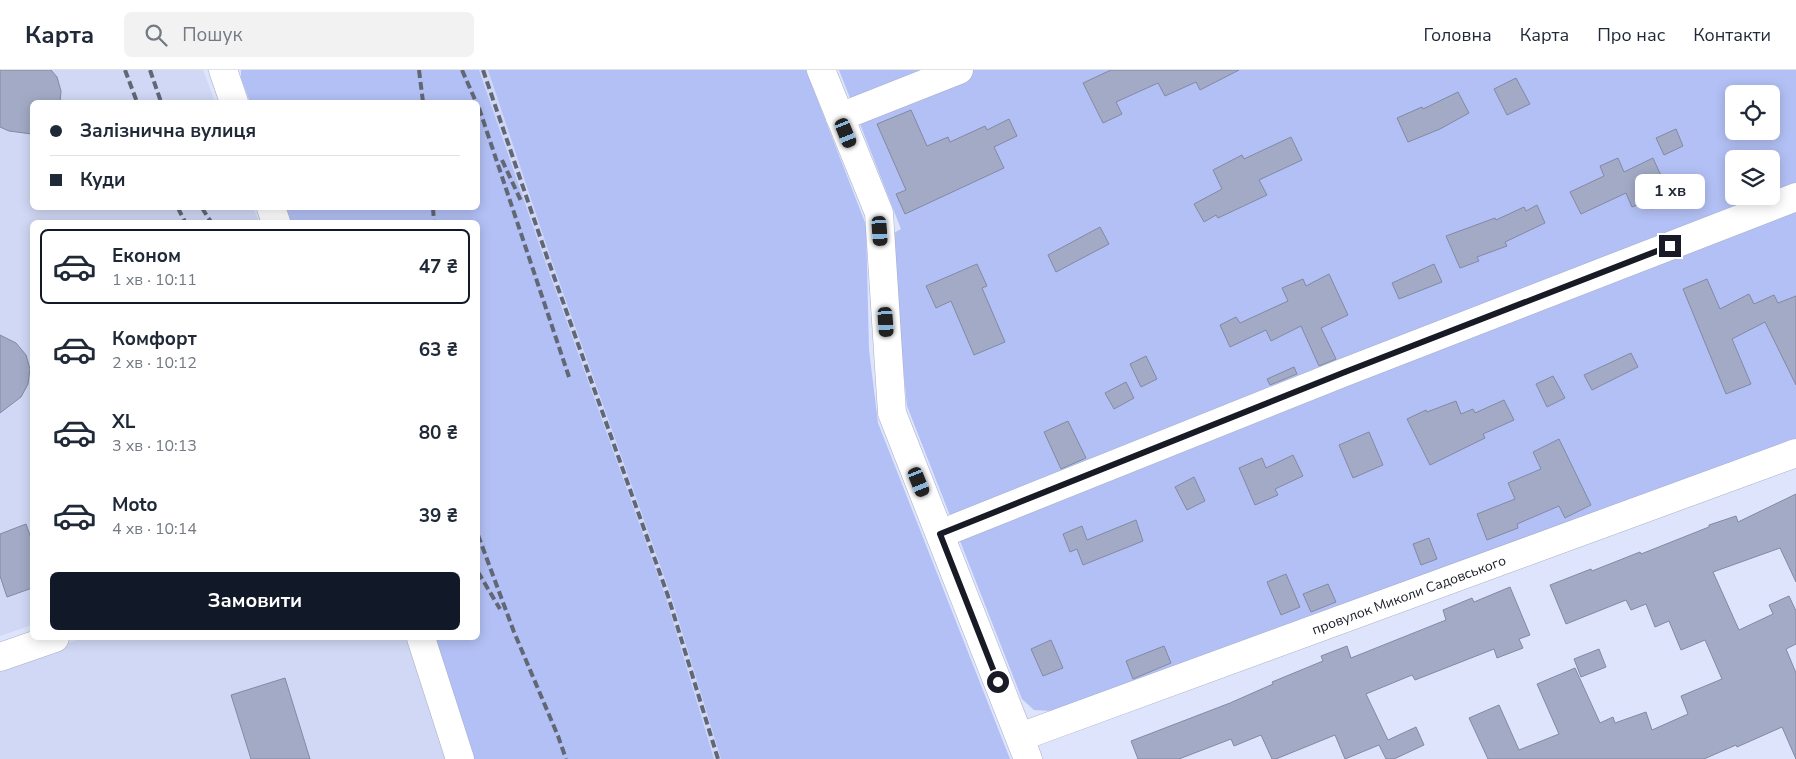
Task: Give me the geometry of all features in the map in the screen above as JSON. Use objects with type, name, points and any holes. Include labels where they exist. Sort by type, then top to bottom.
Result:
[{"type":"street","points":[[223,70],[233,100]]},
{"type":"street","points":[[821,70],[879,213],[892,413],[1024,748]]},
{"type":"street","points":[[840,117],[959,70]]},
{"type":"street","points":[[940,534],[1354,368],[1796,197]]},
{"type":"street","name":"провулок Миколи Садовського","points":[[1024,748],[1796,453]]},
{"type":"street","points":[[0,657],[49,640]]},
{"type":"street","points":[[422,640],[460,759]]},
{"type":"shaded area","points":[[0,70],[203,70],[214,100],[30,100],[30,210],[254,210],[258,220],[30,220],[30,626],[0,636]]},
{"type":"shaded area","points":[[241,70],[479,70],[666,598],[714,759],[471,759],[428,640],[480,640],[480,220],[289,220],[286,210],[480,210],[480,100],[249,100],[241,78]]},
{"type":"shaded area","points":[[479,70],[488,70],[550,256],[671,596],[721,759],[714,759],[666,598]]},
{"type":"shaded area","points":[[488,70],[806,70],[866,225],[869,350],[878,423],[1010,759],[721,759],[671,596],[550,256]]},
{"type":"shaded area","points":[[839,70],[1796,70],[1796,446],[1124,693],[1052,711],[1034,710],[1022,699],[907,406],[890,235],[901,229]]},
{"type":"shaded area","points":[[77,640],[408,640],[447,759],[0,759],[0,667]]},
{"type":"building","points":[[0,70],[51,70],[57,77],[61,91],[60,100],[30,100],[30,134],[9,131],[0,127]]},
{"type":"building","points":[[1111,70],[1239,70],[1200,90],[1196,82],[1165,96],[1158,83],[1116,102],[1122,114],[1103,123],[1083,83]]},
{"type":"building","points":[[1516,78],[1530,104],[1507,115],[1494,89]]},
{"type":"building","points":[[1458,92],[1469,113],[1440,129],[1408,142],[1397,118],[1422,107],[1423,109]]},
{"type":"building","points":[[911,110],[927,146],[948,137],[950,142],[985,126],[987,130],[1009,119],[1017,136],[994,147],[1004,168],[905,214],[896,194],[906,190],[877,124]]},
{"type":"building","points":[[1676,129],[1683,146],[1664,155],[1656,138]]},
{"type":"building","points":[[1291,137],[1302,160],[1259,180],[1267,195],[1218,218],[1216,215],[1204,222],[1194,204],[1222,189],[1213,170],[1242,155],[1244,159]]},
{"type":"building","points":[[1618,158],[1624,172],[1653,158],[1672,200],[1651,209],[1647,201],[1632,207],[1626,193],[1581,214],[1570,192],[1604,176],[1600,166]]},
{"type":"building","points":[[1537,205],[1545,223],[1505,242],[1507,246],[1477,257],[1479,261],[1460,268],[1446,236],[1495,218],[1496,220],[1524,207],[1526,211]]},
{"type":"building","points":[[1100,227],[1109,244],[1056,272],[1048,255]]},
{"type":"building","points":[[977,264],[987,286],[982,288],[1005,342],[974,355],[951,301],[936,308],[926,286]]},
{"type":"building","points":[[1434,264],[1442,282],[1399,299],[1392,283]]},
{"type":"building","points":[[1329,274],[1348,315],[1321,328],[1336,359],[1319,366],[1301,326],[1271,341],[1266,330],[1230,347],[1220,325],[1236,317],[1240,323],[1288,301],[1282,288],[1303,279],[1306,286]]},
{"type":"building","points":[[1707,279],[1720,309],[1749,294],[1754,304],[1774,295],[1778,303],[1796,296],[1796,385],[1765,322],[1732,339],[1751,384],[1726,394],[1683,289]]},
{"type":"building","points":[[0,335],[16,343],[26,355],[30,369],[28,384],[21,397],[0,413]]},
{"type":"building","points":[[1631,353],[1638,367],[1592,390],[1584,375]]},
{"type":"building","points":[[1146,356],[1157,379],[1141,387],[1130,364]]},
{"type":"building","points":[[1294,367],[1297,374],[1270,385],[1267,379]]},
{"type":"building","points":[[1553,376],[1565,398],[1547,407],[1536,384]]},
{"type":"building","points":[[1126,382],[1134,398],[1114,409],[1105,393]]},
{"type":"building","points":[[1504,400],[1514,420],[1483,434],[1485,438],[1430,465],[1407,419],[1426,410],[1427,412],[1456,401],[1461,414],[1473,409],[1475,413]]},
{"type":"building","points":[[1068,421],[1086,458],[1061,469],[1044,432]]},
{"type":"building","points":[[1369,432],[1383,465],[1353,478],[1339,445]]},
{"type":"building","points":[[1559,439],[1591,505],[1565,518],[1559,506],[1517,524],[1518,528],[1487,540],[1477,514],[1515,499],[1508,483],[1541,469],[1533,452]]},
{"type":"building","points":[[1293,455],[1303,476],[1275,489],[1278,495],[1255,505],[1239,468],[1262,458],[1266,468]]},
{"type":"building","points":[[1194,477],[1205,501],[1187,510],[1175,487]]},
{"type":"building","points":[[1796,494],[1796,582],[1780,548],[1713,572],[1739,630],[1773,614],[1769,605],[1789,596],[1796,611],[1796,644],[1786,649],[1796,673],[1796,759],[1782,727],[1704,759],[1488,759],[1469,718],[1499,705],[1519,750],[1559,734],[1537,684],[1575,668],[1600,723],[1613,717],[1615,723],[1646,712],[1652,730],[1688,714],[1681,696],[1722,679],[1705,640],[1681,650],[1669,621],[1655,627],[1646,604],[1631,610],[1626,600],[1566,624],[1550,585],[1640,552],[1641,554],[1709,527],[1709,525],[1736,516],[1738,522]]},
{"type":"building","points":[[1136,520],[1143,541],[1083,565],[1077,549],[1070,552],[1063,534],[1082,526],[1087,540]]},
{"type":"building","points":[[26,524],[30,535],[30,589],[7,597],[0,576],[0,534]]},
{"type":"building","points":[[1429,538],[1437,559],[1421,565],[1413,544]]},
{"type":"building","points":[[1286,574],[1300,607],[1281,615],[1267,582]]},
{"type":"building","points":[[1328,584],[1336,602],[1311,612],[1303,594]]},
{"type":"building","points":[[1510,587],[1530,635],[1519,639],[1523,648],[1497,658],[1494,649],[1415,680],[1412,675],[1366,694],[1388,740],[1416,727],[1424,745],[1394,759],[1386,759],[1379,745],[1345,759],[1335,735],[1272,759],[1261,735],[1234,746],[1231,739],[1179,759],[1138,759],[1131,741],[1230,703],[1273,684],[1272,682],[1323,661],[1321,656],[1347,646],[1351,658],[1446,620],[1443,610],[1472,598],[1474,602]]},
{"type":"building","points":[[1051,640],[1063,668],[1043,676],[1031,649]]},
{"type":"building","points":[[1164,646],[1171,663],[1133,679],[1126,661]]},
{"type":"building","points":[[1599,649],[1606,667],[1581,677],[1574,659]]},
{"type":"building","points":[[285,678],[310,759],[251,759],[231,695]]},
{"type":"railway","points":[[125,70],[136,100]]},
{"type":"railway","points":[[150,70],[160,100]]},
{"type":"railway","points":[[419,70],[423,100]]},
{"type":"railway","points":[[462,70],[475,100]]},
{"type":"railway","points":[[483,70],[547,257],[668,596],[718,759]]},
{"type":"railway","points":[[480,111],[569,377]]},
{"type":"railway","points":[[502,160],[521,201]]},
{"type":"railway","points":[[179,210],[184,220]]},
{"type":"railway","points":[[203,210],[210,220]]},
{"type":"railway","points":[[433,210],[434,220]]},
{"type":"railway","points":[[480,540],[514,632],[566,759]]},
{"type":"railway","points":[[480,575],[500,609]]},
{"type":"route","points":[[998,682],[940,534],[1345,372],[1670,246]]}]
